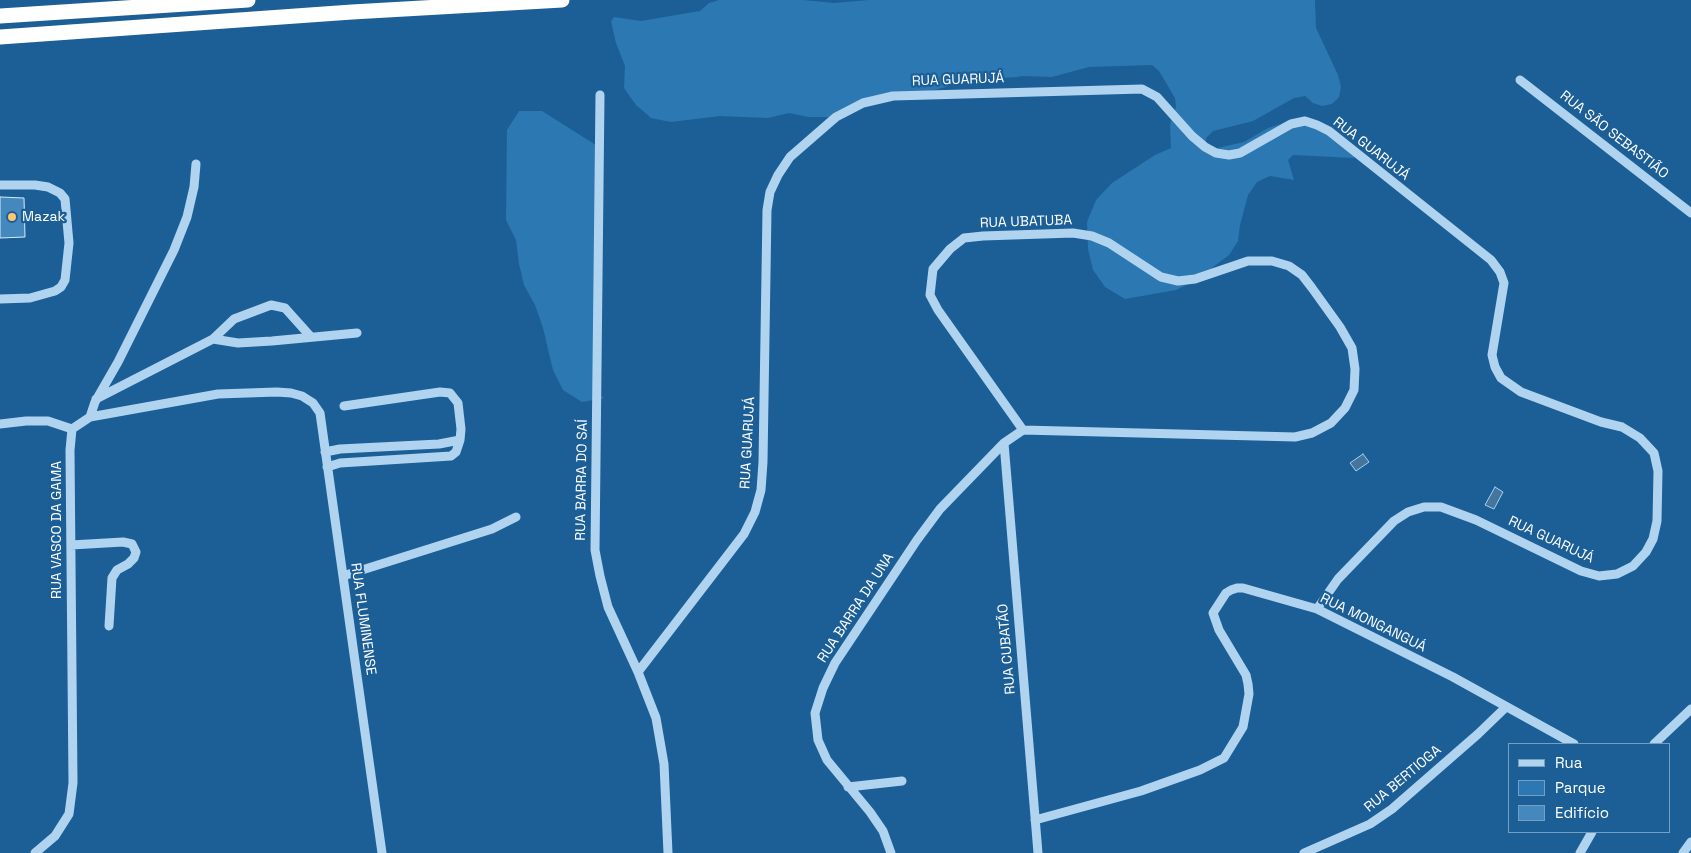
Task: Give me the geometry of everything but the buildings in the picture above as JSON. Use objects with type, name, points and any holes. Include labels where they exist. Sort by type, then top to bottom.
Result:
[{"type":"highway","points":[[0,16],[248,0]]},
{"type":"highway","points":[[0,37],[352,12],[562,0]]},
{"type":"highway","points":[[0,8],[72,11]]},
{"type":"highway","points":[[0,42],[63,32]]},
{"type":"street","name":"RUA SÃO SEBASTIÃO","points":[[1520,80],[1691,213]]},
{"type":"street","name":"RUA GUARUJÁ","points":[[638,672],[744,534],[755,512],[761,490],[763,462],[767,210],[770,192],[790,157],[836,117],[863,103],[893,96],[1142,89],[1156,97],[1192,136],[1205,147],[1216,153],[1229,155],[1240,153],[1291,124],[1305,122],[1317,125],[1329,131],[1491,260],[1500,272],[1504,282],[1492,355],[1495,367],[1501,378],[1521,392],[1622,428],[1640,438],[1654,453],[1658,471],[1657,521],[1653,539],[1646,552],[1633,566],[1617,574],[1599,576],[1581,572],[1476,520],[1441,507],[1424,507],[1408,512],[1394,521],[1338,579],[1316,609]]},
{"type":"street","name":"RUA BARRA DO SAÍ","points":[[600,96],[595,550],[608,608],[638,672],[656,718],[664,764],[668,853]]},
{"type":"street","points":[[0,424],[48,421],[72,430],[90,417],[96,400],[118,362],[174,250],[187,217],[194,187],[196,164]]},
{"type":"street","points":[[0,185],[35,185],[48,187],[60,193],[65,199],[69,243],[65,280],[61,287],[55,291],[30,298],[0,299]]},
{"type":"street","name":"RUA UBATUBA","points":[[1073,233],[1092,236],[1109,243],[1161,277],[1178,281],[1195,279],[1248,261],[1272,261],[1289,266],[1302,276],[1340,327],[1352,348],[1355,370],[1354,390],[1345,408],[1330,423],[1312,433],[1295,437],[1022,430],[938,310],[930,295],[933,269],[950,249],[964,238],[1073,233]]},
{"type":"street","points":[[96,400],[213,339],[234,320],[271,305],[285,308],[311,337]]},
{"type":"street","points":[[213,339],[238,343],[357,334]]},
{"type":"street","name":"RUA FLUMINENSE","points":[[90,417],[218,394],[291,392],[313,403],[320,413],[382,853]]},
{"type":"street","points":[[327,467],[340,464],[451,456],[456,452],[460,440],[461,429],[458,403],[450,393],[440,392],[344,406]]},
{"type":"street","name":"RUA VASCO DA GAMA","points":[[35,853],[55,836],[69,814],[73,782],[70,450],[72,430]]},
{"type":"street","name":"RUA BARRA DA UNA","points":[[890,853],[883,831],[870,812],[827,760],[818,740],[816,713],[823,688],[835,663],[917,540],[940,510],[1004,443],[1022,430]]},
{"type":"street","points":[[325,452],[340,449],[438,444],[460,440]]},
{"type":"street","name":"RUA CUBATÃO","points":[[1004,443],[1038,853]]},
{"type":"street","points":[[343,576],[492,529],[516,517]]},
{"type":"street","points":[[71,544],[123,542],[132,544],[136,552],[134,558],[117,570],[112,578],[109,626]]},
{"type":"street","name":"RUA MONGANGUÁ","points":[[1035,820],[1141,791],[1200,770],[1224,758],[1242,727],[1249,694],[1246,674],[1219,630],[1213,613],[1226,593],[1230,590],[1243,588],[1316,609],[1453,677],[1572,743]]},
{"type":"street","name":"RUA BERTIOGA","points":[[1304,853],[1370,824],[1392,809],[1506,707]]},
{"type":"street","points":[[1655,743],[1691,709]]},
{"type":"street","points":[[848,787],[902,781]]},
{"type":"street","points":[[1580,853],[1591,833]]},
{"type":"street","points":[[1683,853],[1691,842]]},
{"type":"green space","points":[[719,0],[803,0],[834,3],[869,0],[1315,0],[1316,28],[1338,75],[1341,87],[1339,97],[1332,104],[1322,106],[1313,103],[1305,96],[1294,98],[1253,121],[1213,131],[1206,138],[1206,146],[1213,149],[1244,142],[1268,128],[1290,121],[1322,129],[1355,155],[1354,158],[1293,155],[1288,160],[1294,180],[1270,176],[1257,182],[1248,195],[1238,241],[1229,255],[1196,280],[1176,290],[1125,299],[1105,287],[1093,270],[1088,249],[1087,222],[1096,200],[1112,183],[1155,155],[1171,148],[1170,126],[1176,107],[1175,98],[1159,71],[1152,65],[1089,67],[1052,77],[1021,76],[977,79],[930,91],[921,100],[896,94],[832,117],[809,117],[789,113],[768,118],[720,116],[671,122],[651,118],[636,105],[624,88],[625,66],[616,43],[611,21],[614,17],[641,21],[700,11],[709,3]]},
{"type":"green space","points":[[519,111],[542,111],[599,147],[600,395],[604,398],[582,402],[563,390],[553,370],[543,328],[535,305],[524,285],[516,240],[506,220],[507,130]]},
{"type":"shaded area","points":[[1363,454],[1369,462],[1356,471],[1350,463]]},
{"type":"shaded area","points":[[1495,487],[1503,492],[1494,509],[1485,505]]},
{"type":"place","name":"Mazak","points":[[12,217]]}]
